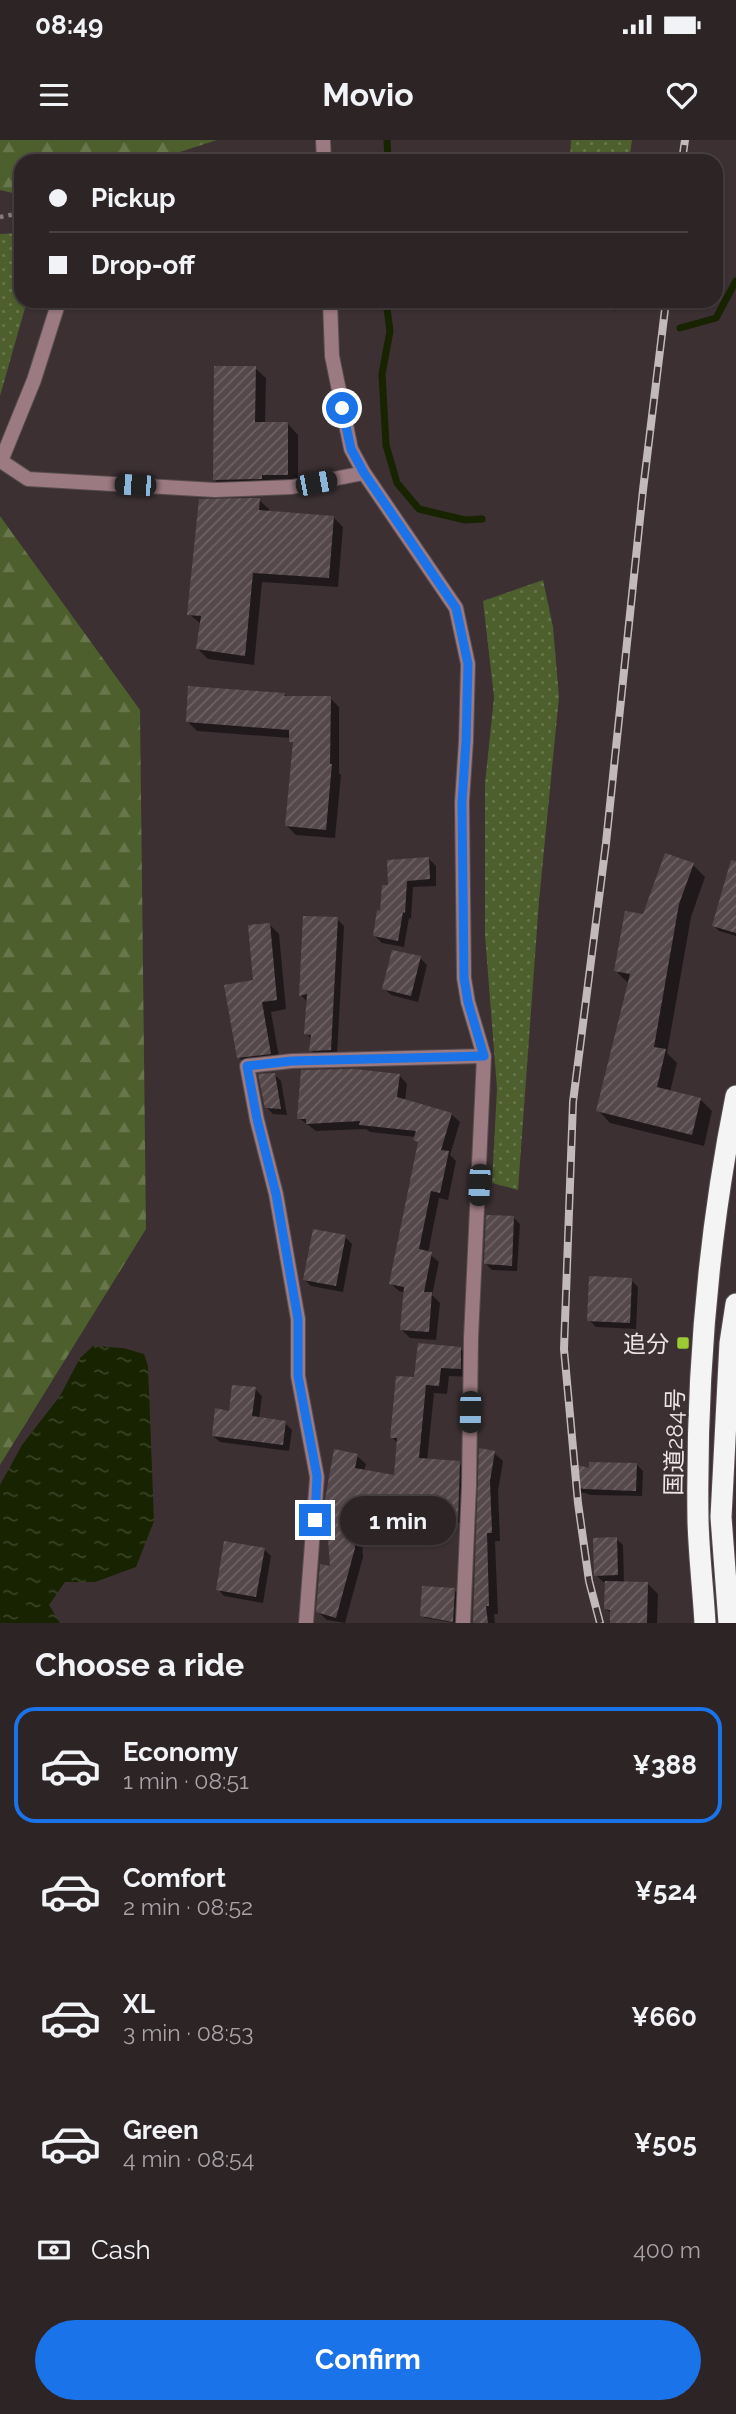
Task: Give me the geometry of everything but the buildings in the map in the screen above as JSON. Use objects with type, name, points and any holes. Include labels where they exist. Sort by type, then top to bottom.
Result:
[{"type":"highway","name":"国道284号","points":[[705,1623],[698,1522],[703,1336],[722,1163],[736,1096]]},
{"type":"highway","points":[[729,1623],[721,1517],[730,1343],[736,1304]]},
{"type":"street","points":[[57,308],[34,380],[1,461],[27,478],[215,490],[292,487],[364,473]]},
{"type":"street","points":[[330,308],[332,356],[351,449],[364,473],[456,608],[468,664],[462,802],[464,978],[484,1056],[471,1338],[463,1623]]},
{"type":"street","points":[[306,1623],[317,1476],[298,1376],[296,1306],[276,1194],[247,1066],[292,1061],[484,1056]]},
{"type":"green space","points":[[0,140],[217,140],[174,154],[14,154],[14,193],[0,190]]},
{"type":"green space","points":[[571,140],[632,140],[630,154],[570,154]]},
{"type":"green space","points":[[14,233],[14,308],[25,308],[0,396],[0,234]]},
{"type":"green space","points":[[0,516],[140,710],[146,1229],[0,1465]]},
{"type":"green space","points":[[543,580],[553,627],[559,697],[539,901],[518,1190],[492,1183],[497,1089],[485,935],[485,784],[494,697],[483,601]]},
{"type":"water","points":[[93,1346],[123,1348],[144,1354],[148,1366],[154,1521],[136,1567],[95,1582],[65,1582],[49,1605],[60,1623],[0,1623],[0,1485],[22,1445],[60,1396],[80,1358]]},
{"type":"waterway","points":[[387,140],[388,154]]},
{"type":"waterway","points":[[723,305],[736,281]]},
{"type":"waterway","points":[[387,308],[390,331],[382,374],[386,445],[397,483],[419,509],[465,520],[482,519]]},
{"type":"waterway","points":[[680,328],[716,318],[721,308]]},
{"type":"railway","points":[[683,154],[685,140]]},
{"type":"railway","points":[[600,1623],[589,1581],[578,1503],[564,1349],[573,1102],[606,843],[665,308]]},
{"type":"place","name":"追分","points":[[683,1343]]},
{"type":"route","points":[[315,1520],[317,1476],[298,1376],[298,1319],[276,1194],[247,1066],[292,1061],[484,1056],[464,978],[462,802],[468,664],[456,608],[364,473],[351,449],[342,408]]}]
